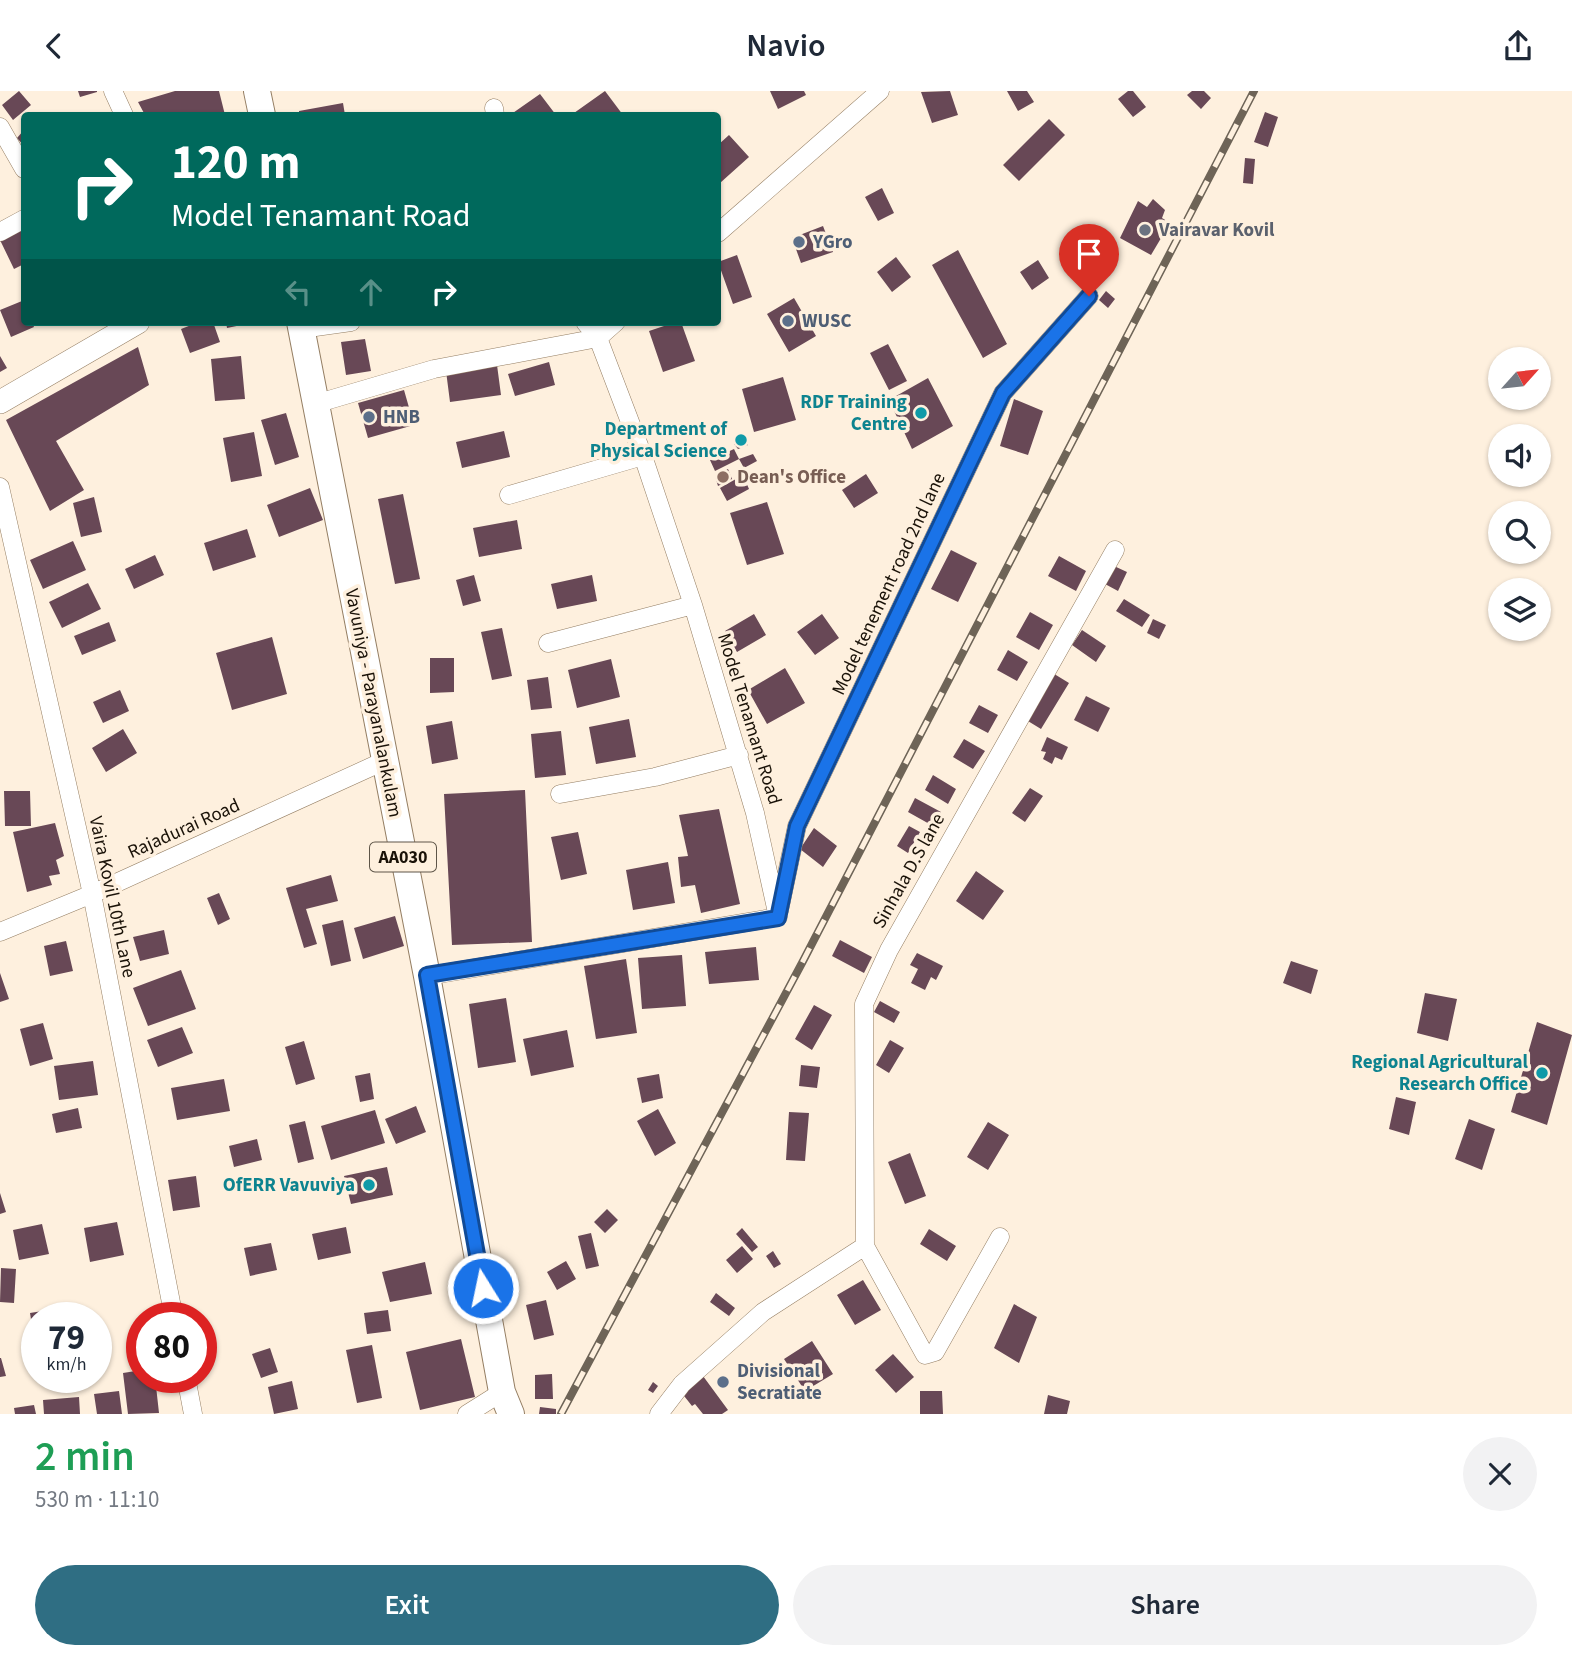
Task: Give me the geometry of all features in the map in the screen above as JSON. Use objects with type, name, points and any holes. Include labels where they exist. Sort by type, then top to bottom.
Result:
[{"type":"highway","points":[[257,91],[261,112]]},
{"type":"highway","name":"Vavuniya - Parayanalankulam","points":[[300,326],[427,975],[506,1403]]},
{"type":"main road","points":[[0,402],[110,329]]},
{"type":"street","points":[[113,91],[123,112]]},
{"type":"street","points":[[721,230],[880,91]]},
{"type":"street","points":[[0,127],[21,164]]},
{"type":"street","points":[[0,233],[21,221]]},
{"type":"street","name":"Model tenement road 2nd lane","points":[[778,918],[797,826],[1003,393],[1089,296]]},
{"type":"street","name":"Model Tenamant Road","points":[[588,326],[598,338],[643,456],[693,605],[755,813],[778,918]]},
{"type":"street","points":[[315,404],[434,369],[598,338],[612,326]]},
{"type":"street","points":[[509,495],[643,456]]},
{"type":"street","name":"Vaira Kovil 10th Lane","points":[[0,487],[92,894],[171,1302]]},
{"type":"street","name":"Sinhala D.S lane","points":[[1000,1237],[935,1352],[925,1355],[865,1246],[864,1004],[889,950],[1115,550]]},
{"type":"street","points":[[548,643],[693,605]]},
{"type":"street","points":[[559,794],[655,777],[739,755]]},
{"type":"street","name":"Rajadurai Road","points":[[0,932],[92,894],[384,761]]},
{"type":"street","points":[[427,975],[778,918]]},
{"type":"street","points":[[659,1414],[682,1384],[763,1312],[865,1246]]},
{"type":"street","points":[[189,1393],[193,1414]]},
{"type":"street","points":[[467,1414],[506,1403]]},
{"type":"building","points":[[19,91],[31,105],[13,120],[2,105]]},
{"type":"building","points":[[78,91],[97,91],[97,92],[80,97]]},
{"type":"building","points":[[175,91],[219,91],[224,112],[143,112],[138,102]]},
{"type":"building","points":[[605,91],[621,112],[575,112]]},
{"type":"building","points":[[770,91],[804,91],[806,95],[778,109]]},
{"type":"building","points":[[950,91],[958,115],[932,123],[921,92]]},
{"type":"building","points":[[1007,91],[1027,91],[1034,102],[1018,111]]},
{"type":"building","points":[[1128,91],[1133,91],[1146,107],[1133,117],[1118,99]]},
{"type":"building","points":[[1192,91],[1204,91],[1211,98],[1201,109],[1187,95]]},
{"type":"building","points":[[540,94],[554,112],[514,112]]},
{"type":"building","points":[[343,103],[344,112],[299,112]]},
{"type":"building","points":[[1265,112],[1278,117],[1268,147],[1254,142]]},
{"type":"building","points":[[1049,119],[1065,135],[1019,181],[1003,165]]},
{"type":"building","points":[[729,135],[749,157],[721,182],[721,142]]},
{"type":"building","points":[[1245,158],[1255,159],[1253,184],[1243,183]]},
{"type":"building","points":[[882,188],[894,213],[878,221],[865,197]]},
{"type":"building","name":"Vairavar Kovil","points":[[1153,199],[1165,210],[1162,218],[1170,223],[1151,255],[1120,238],[1138,201],[1147,207]]},
{"type":"building","points":[[823,226],[833,252],[801,263],[792,238]]},
{"type":"building","points":[[21,229],[21,266],[14,269],[0,240]]},
{"type":"building","points":[[958,250],[1007,344],[983,358],[932,265]]},
{"type":"building","points":[[737,255],[752,297],[733,304],[721,270],[721,261]]},
{"type":"building","points":[[896,257],[911,277],[892,292],[877,272]]},
{"type":"building","points":[[1038,260],[1049,278],[1032,290],[1020,272]]},
{"type":"building","points":[[1106,291],[1115,299],[1108,308],[1099,300]]},
{"type":"building","points":[[794,298],[816,336],[789,352],[767,314]]},
{"type":"building","points":[[21,301],[21,326],[34,327],[11,337],[0,310]]},
{"type":"building","points":[[189,326],[214,326],[220,342],[190,353],[181,329]]},
{"type":"building","points":[[664,326],[682,326],[695,361],[663,372],[649,331]]},
{"type":"building","points":[[365,339],[371,371],[346,375],[341,342]]},
{"type":"building","points":[[888,344],[907,381],[889,390],[870,353]]},
{"type":"building","points":[[138,347],[149,385],[56,441],[84,490],[50,511],[6,420]]},
{"type":"building","points":[[0,356],[7,368],[0,372]]},
{"type":"building","points":[[241,356],[245,399],[215,401],[211,359]]},
{"type":"building","points":[[549,362],[555,385],[515,396],[508,374]]},
{"type":"building","points":[[497,365],[501,395],[450,402],[446,371]]},
{"type":"building","points":[[783,377],[796,420],[754,432],[742,389]]},
{"type":"building","name":"RDF Training Centre","points":[[928,378],[953,426],[912,449],[889,400]]},
{"type":"building","points":[[404,390],[414,425],[368,438],[358,403]]},
{"type":"building","points":[[1014,399],[1043,411],[1028,455],[1000,446]]},
{"type":"building","points":[[286,413],[299,457],[275,465],[261,420]]},
{"type":"building","points":[[504,431],[510,457],[462,468],[456,442]]},
{"type":"building","points":[[254,432],[262,476],[231,482],[223,438]]},
{"type":"building","name":"Department of Physical Science","points":[[741,436],[748,445],[738,449],[734,444]]},
{"type":"building","points":[[734,449],[739,459],[715,471],[710,460]]},
{"type":"building","points":[[753,454],[757,461],[744,468],[739,459]]},
{"type":"building","name":"Dean's Office","points":[[728,469],[732,479],[718,486],[715,476]]},
{"type":"building","points":[[866,474],[878,493],[854,508],[842,490]]},
{"type":"building","points":[[743,475],[749,489],[727,501],[720,488]]},
{"type":"building","points":[[310,488],[323,520],[279,537],[267,505]]},
{"type":"building","points":[[403,494],[420,579],[395,584],[378,499]]},
{"type":"building","points":[[94,497],[102,532],[81,537],[73,503]]},
{"type":"building","points":[[767,502],[784,554],[747,565],[730,513]]},
{"type":"building","points":[[517,520],[522,549],[479,557],[473,528]]},
{"type":"building","points":[[247,529],[256,557],[213,571],[204,543]]},
{"type":"building","points":[[73,541],[86,570],[43,589],[30,560]]},
{"type":"building","points":[[951,550],[977,563],[958,602],[931,589]]},
{"type":"building","points":[[155,555],[164,575],[134,589],[125,569]]},
{"type":"building","points":[[1059,556],[1086,571],[1076,591],[1048,576]]},
{"type":"building","points":[[1114,566],[1127,572],[1118,591],[1105,584]]},
{"type":"building","points":[[474,575],[481,601],[463,606],[456,580]]},
{"type":"building","points":[[592,575],[597,601],[557,609],[551,584]]},
{"type":"building","points":[[88,583],[101,609],[62,628],[49,602]]},
{"type":"building","points":[[1124,599],[1150,615],[1142,627],[1116,611]]},
{"type":"building","points":[[1030,612],[1053,625],[1039,650],[1016,637]]},
{"type":"building","points":[[754,614],[766,635],[737,652],[725,631]]},
{"type":"building","points":[[822,614],[839,638],[815,655],[797,632]]},
{"type":"building","points":[[1153,619],[1166,625],[1159,639],[1147,633]]},
{"type":"building","points":[[109,622],[116,641],[82,655],[74,636]]},
{"type":"building","points":[[502,628],[512,676],[492,680],[481,632]]},
{"type":"building","points":[[1082,630],[1106,646],[1096,662],[1072,645]]},
{"type":"building","points":[[272,637],[287,694],[232,710],[216,653]]},
{"type":"building","points":[[1008,650],[1028,662],[1017,681],[997,670]]},
{"type":"building","points":[[430,658],[454,658],[454,692],[430,693]]},
{"type":"building","points":[[611,659],[620,697],[577,708],[568,670]]},
{"type":"building","points":[[785,668],[805,703],[767,724],[748,690]]},
{"type":"building","points":[[1051,672],[1069,683],[1041,729],[1023,718]]},
{"type":"building","points":[[548,677],[552,708],[531,710],[527,680]]},
{"type":"building","points":[[120,690],[129,711],[103,723],[93,702]]},
{"type":"building","points":[[1086,696],[1110,708],[1098,732],[1074,720]]},
{"type":"building","points":[[979,705],[998,715],[988,733],[969,723]]},
{"type":"building","points":[[629,719],[636,757],[596,764],[589,727]]},
{"type":"building","points":[[452,721],[458,759],[432,764],[426,726]]},
{"type":"building","points":[[123,729],[137,753],[106,772],[92,748]]},
{"type":"building","points":[[561,731],[566,775],[535,778],[531,734]]},
{"type":"building","points":[[1047,737],[1068,747],[1062,760],[1055,757],[1052,764],[1043,759],[1046,752],[1041,751]]},
{"type":"building","points":[[964,739],[985,751],[973,769],[953,757]]},
{"type":"building","points":[[933,775],[956,789],[948,804],[925,790]]},
{"type":"building","points":[[1030,788],[1043,796],[1025,822],[1012,813]]},
{"type":"building","points":[[525,790],[532,942],[452,945],[444,794]]},
{"type":"building","points":[[4,791],[30,791],[31,826],[5,826]]},
{"type":"building","points":[[915,798],[941,812],[933,826],[908,812]]},
{"type":"building","points":[[719,809],[740,904],[701,913],[695,885],[681,887],[678,857],[688,856],[679,815]]},
{"type":"building","points":[[55,823],[64,856],[56,860],[60,874],[49,876],[52,885],[27,892],[13,832]]},
{"type":"building","points":[[909,826],[920,832],[908,853],[897,846]]},
{"type":"building","points":[[814,828],[837,846],[823,867],[800,849]]},
{"type":"building","points":[[578,832],[587,874],[561,880],[551,837]]},
{"type":"building","points":[[668,862],[675,903],[633,910],[626,870]]},
{"type":"building","points":[[976,871],[1004,891],[983,920],[956,901]]},
{"type":"building","points":[[331,875],[338,901],[306,909],[317,944],[304,948],[286,888]]},
{"type":"building","points":[[219,893],[230,919],[218,925],[207,898]]},
{"type":"building","points":[[395,916],[404,946],[363,959],[354,928]]},
{"type":"building","points":[[343,920],[351,961],[331,966],[322,925]]},
{"type":"building","points":[[164,930],[169,954],[140,961],[133,937]]},
{"type":"building","points":[[840,940],[872,957],[864,973],[832,956]]},
{"type":"building","points":[[66,941],[73,971],[50,976],[44,946]]},
{"type":"building","points":[[756,947],[759,980],[709,984],[705,952]]},
{"type":"building","points":[[917,953],[943,966],[936,980],[931,977],[925,990],[911,983],[918,969],[910,965]]},
{"type":"building","points":[[682,955],[686,1006],[642,1009],[638,958]]},
{"type":"building","points":[[626,959],[637,1033],[596,1039],[584,966]]},
{"type":"building","points":[[1291,961],[1318,970],[1311,994],[1283,983]]},
{"type":"building","points":[[181,970],[196,1009],[148,1026],[133,988]]},
{"type":"building","points":[[0,973],[9,999],[0,1002]]},
{"type":"building","points":[[1425,993],[1457,999],[1448,1041],[1417,1033]]},
{"type":"building","points":[[506,998],[516,1062],[478,1068],[469,1004]]},
{"type":"building","points":[[880,1001],[900,1012],[894,1023],[874,1012]]},
{"type":"building","points":[[814,1005],[832,1015],[812,1050],[795,1039]]},
{"type":"building","name":"Regional Agricultural Research Office","points":[[1537,1022],[1572,1035],[1547,1125],[1511,1112]]},
{"type":"building","points":[[43,1023],[53,1059],[30,1066],[20,1029]]},
{"type":"building","points":[[182,1027],[193,1053],[158,1067],[147,1040]]},
{"type":"building","points":[[567,1030],[574,1067],[531,1076],[523,1039]]},
{"type":"building","points":[[890,1040],[904,1048],[889,1073],[876,1065]]},
{"type":"building","points":[[304,1041],[315,1079],[296,1085],[285,1047]]},
{"type":"building","points":[[93,1061],[98,1095],[59,1100],[54,1066]]},
{"type":"building","points":[[801,1065],[820,1067],[817,1088],[799,1086]]},
{"type":"building","points":[[370,1073],[374,1099],[360,1102],[355,1076]]},
{"type":"building","points":[[659,1074],[663,1098],[642,1103],[637,1078]]},
{"type":"building","points":[[224,1079],[230,1111],[177,1120],[171,1088]]},
{"type":"building","points":[[1396,1097],[1416,1102],[1409,1135],[1389,1129]]},
{"type":"building","points":[[416,1106],[426,1132],[396,1144],[385,1119]]},
{"type":"building","points":[[78,1108],[82,1128],[56,1133],[52,1114]]},
{"type":"building","points":[[658,1109],[676,1143],[655,1156],[637,1121]]},
{"type":"building","points":[[375,1110],[385,1143],[331,1160],[321,1126]]},
{"type":"building","points":[[789,1112],[809,1113],[805,1161],[786,1160]]},
{"type":"building","points":[[1469,1119],[1495,1129],[1482,1170],[1455,1159]]},
{"type":"building","points":[[305,1121],[314,1159],[298,1163],[289,1125]]},
{"type":"building","points":[[988,1122],[1009,1135],[988,1170],[967,1157]]},
{"type":"building","points":[[257,1139],[262,1160],[234,1167],[229,1146]]},
{"type":"building","points":[[910,1153],[926,1196],[905,1204],[888,1162]]},
{"type":"building","name":"OfERR Vavuviya","points":[[387,1167],[393,1195],[351,1204],[344,1176]]},
{"type":"building","points":[[196,1176],[200,1207],[173,1211],[168,1180]]},
{"type":"building","points":[[0,1193],[6,1212],[0,1214]]},
{"type":"building","points":[[607,1209],[618,1220],[605,1233],[594,1222]]},
{"type":"building","points":[[117,1222],[124,1255],[90,1262],[84,1228]]},
{"type":"building","points":[[42,1224],[49,1254],[19,1260],[13,1230]]},
{"type":"building","points":[[346,1227],[351,1253],[318,1260],[312,1234]]},
{"type":"building","points":[[742,1228],[758,1247],[752,1252],[736,1234]]},
{"type":"building","points":[[929,1229],[956,1246],[947,1261],[920,1244]]},
{"type":"building","points":[[591,1233],[599,1266],[586,1269],[578,1236]]},
{"type":"building","points":[[271,1243],[277,1270],[250,1276],[244,1248]]},
{"type":"building","points":[[742,1246],[753,1259],[737,1273],[726,1260]]},
{"type":"building","points":[[773,1251],[781,1264],[774,1268],[766,1256]]},
{"type":"building","points":[[566,1261],[576,1279],[557,1290],[547,1272]]},
{"type":"building","points":[[425,1262],[432,1294],[390,1302],[382,1272]]},
{"type":"building","points":[[1,1268],[16,1269],[14,1303],[0,1302]]},
{"type":"building","points":[[863,1280],[881,1310],[855,1325],[837,1295]]},
{"type":"building","points":[[716,1293],[735,1308],[729,1316],[710,1302]]},
{"type":"building","points":[[546,1300],[554,1335],[534,1340],[526,1305]]},
{"type":"building","points":[[1014,1304],[1037,1317],[1019,1363],[994,1348]]},
{"type":"building","points":[[388,1310],[391,1331],[367,1334],[364,1313]]},
{"type":"building","points":[[461,1339],[475,1397],[420,1410],[406,1352]]},
{"type":"building","points":[[812,1341],[833,1374],[805,1391],[784,1359]]},
{"type":"building","points":[[372,1345],[382,1398],[357,1403],[346,1350]]},
{"type":"building","points":[[270,1348],[278,1372],[261,1378],[252,1354]]},
{"type":"building","points":[[893,1354],[914,1377],[896,1393],[875,1370]]},
{"type":"building","points":[[0,1358],[6,1376],[0,1377]]},
{"type":"building","points":[[123,1373],[126,1373],[126,1393],[157,1393],[159,1413],[128,1414]]},
{"type":"building","points":[[552,1374],[553,1399],[535,1399],[535,1375]]},
{"type":"building","points":[[703,1376],[728,1410],[722,1414],[703,1414],[695,1404],[692,1406],[681,1392]]},
{"type":"building","points":[[292,1381],[298,1409],[274,1414],[268,1387]]},
{"type":"building","points":[[653,1382],[658,1386],[653,1393],[648,1390]]},
{"type":"building","points":[[119,1391],[122,1414],[97,1414],[94,1394]]},
{"type":"building","points":[[920,1391],[942,1391],[943,1414],[920,1414]]},
{"type":"building","points":[[1048,1395],[1070,1401],[1067,1414],[1044,1414]]},
{"type":"building","points":[[79,1397],[80,1414],[44,1414],[43,1400]]},
{"type":"building","points":[[34,1405],[36,1414],[15,1414],[14,1408]]},
{"type":"building","points":[[540,1407],[556,1409],[556,1414],[539,1414]]},
{"type":"railway","points":[[561,1414],[802,963],[1254,91]]},
{"type":"place","name":"Vairavar Kovil","points":[[1145,230]]},
{"type":"place","name":"YGro","points":[[799,242]]},
{"type":"place","name":"WUSC","points":[[788,321]]},
{"type":"place","name":"RDF Training Centre","points":[[921,413]]},
{"type":"place","name":"HNB","points":[[369,417]]},
{"type":"place","name":"Department of Physical Science","points":[[741,440]]},
{"type":"place","name":"Dean's Office","points":[[723,477]]},
{"type":"place","name":"Regional Agricultural Research Office","points":[[1542,1073]]},
{"type":"place","name":"OfERR Vavuviya","points":[[369,1185]]},
{"type":"place","name":"Divisional Secratiate","points":[[723,1382]]},
{"type":"route","points":[[483,1288],[427,975],[778,918],[797,826],[1003,393],[1089,296]]}]
